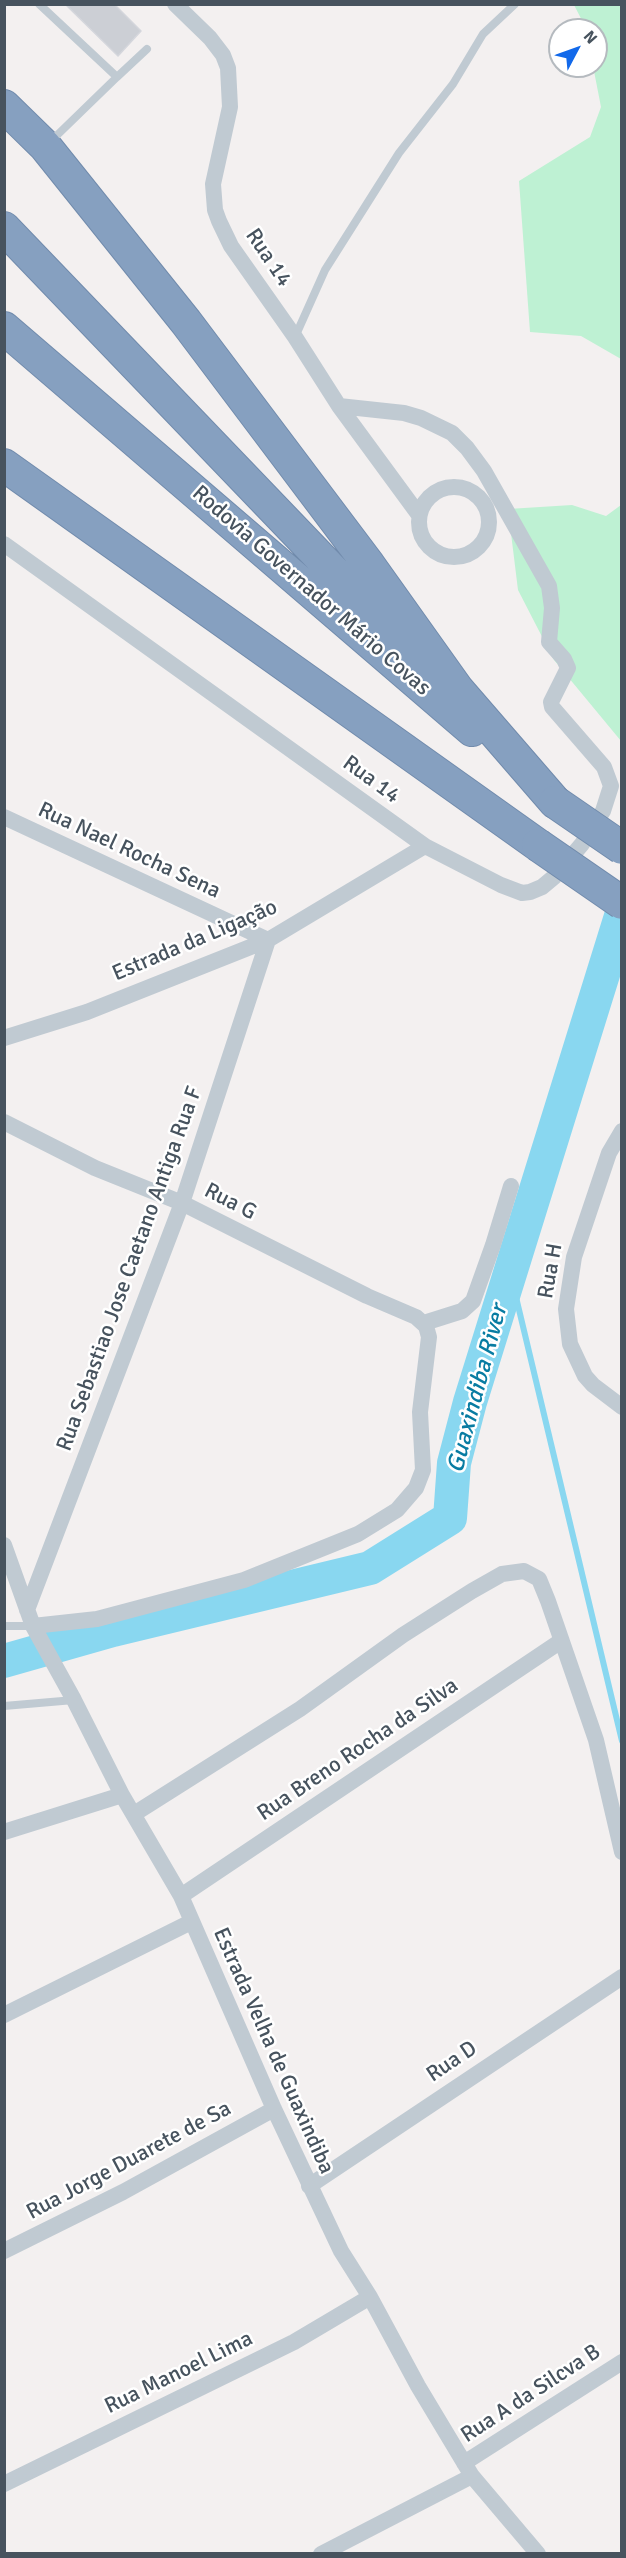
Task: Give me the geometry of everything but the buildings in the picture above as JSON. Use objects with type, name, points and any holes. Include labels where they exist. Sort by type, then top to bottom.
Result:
[{"type":"highway","points":[[4,106],[45,146],[186,322],[369,565],[458,690],[555,802]]},
{"type":"highway","points":[[4,228],[555,802]]},
{"type":"highway","name":"Rodovia Governador Mário Covas","points":[[4,328],[555,802],[621,848]]},
{"type":"highway","points":[[4,465],[621,903]]},
{"type":"street","name":"Rua 14","points":[[175,4],[210,38],[223,55],[228,68],[230,107],[213,184],[215,210],[231,246],[295,337],[339,406],[419,515]]},
{"type":"street","name":"Rua 14","points":[[4,544],[425,846],[501,885],[522,893],[542,887],[554,878],[582,844],[609,798],[610,786],[604,767],[552,707],[551,697],[564,679],[568,668],[564,659],[549,642],[552,608],[549,586],[484,471],[452,433],[421,418],[384,409],[339,406]]},
{"type":"street","points":[[463,489],[473,494],[481,502],[489,523],[487,534],[482,544],[462,556],[451,557],[439,554],[429,548],[422,538],[419,515],[424,504],[441,490],[463,489]]},
{"type":"street","name":"Rua Nael Rocha Sena","points":[[4,818],[268,940]]},
{"type":"street","name":"Estrada da Ligação","points":[[4,1038],[87,1012],[268,940],[425,846]]},
{"type":"street","name":"Rua Sebastiao Jose Caetano Antiga Rua F","points":[[30,1618],[182,1203],[268,940]]},
{"type":"street","name":"Rua G","points":[[4,1122],[95,1168],[182,1203],[424,1323]]},
{"type":"street","name":"Rua H","points":[[621,1131],[605,1163],[574,1257],[566,1310],[570,1344],[585,1376],[621,1406]]},
{"type":"street","points":[[30,1618],[97,1619],[244,1580],[358,1534],[397,1510],[416,1488],[423,1470],[420,1412],[429,1337],[424,1323],[462,1311],[473,1301],[511,1186]]},
{"type":"street","name":"Estrada Velha de Guaxindiba","points":[[4,1545],[41,1642],[74,1700],[122,1795],[181,1896],[274,2109],[340,2251],[370,2297],[418,2386],[468,2470],[537,2553]]},
{"type":"street","points":[[134,1815],[300,1709],[403,1635],[502,1574],[524,1571],[539,1579],[596,1740],[621,1852]]},
{"type":"street","name":"Rua Breno Rocha da Silva","points":[[181,1896],[561,1641]]},
{"type":"street","points":[[4,1832],[122,1795]]},
{"type":"street","points":[[4,2015],[191,1922]]},
{"type":"street","name":"Rua D","points":[[309,2186],[496,2060],[575,2010],[621,1977]]},
{"type":"street","name":"Rua Jorge Duarete de Sa","points":[[4,2251],[123,2192],[274,2109]]},
{"type":"street","name":"Rua Manoel Lima","points":[[4,2484],[294,2342],[370,2297]]},
{"type":"street","name":"Rua A da Silcva B","points":[[321,2553],[468,2470],[621,2362]]},
{"type":"lane","points":[[39,4],[117,77]]},
{"type":"lane","points":[[295,337],[325,270],[399,153],[453,84],[483,34],[515,4]]},
{"type":"lane","points":[[45,146],[147,49]]},
{"type":"lane","points":[[4,1626],[30,1618]]},
{"type":"lane","points":[[4,1706],[74,1700]]},
{"type":"green space","points":[[574,5],[621,5],[621,359],[581,336],[530,332],[519,181],[590,137],[601,107],[595,78],[608,78],[608,18],[581,18]]},
{"type":"green space","points":[[572,505],[606,516],[621,505],[621,741],[554,660],[518,590],[508,509]]},
{"type":"waterway","name":"Guaxindiba River","points":[[4,1661],[113,1630],[370,1568],[450,1518],[454,1463],[470,1402],[622,913]]},
{"type":"waterway","points":[[510,1272],[622,1741]]}]
